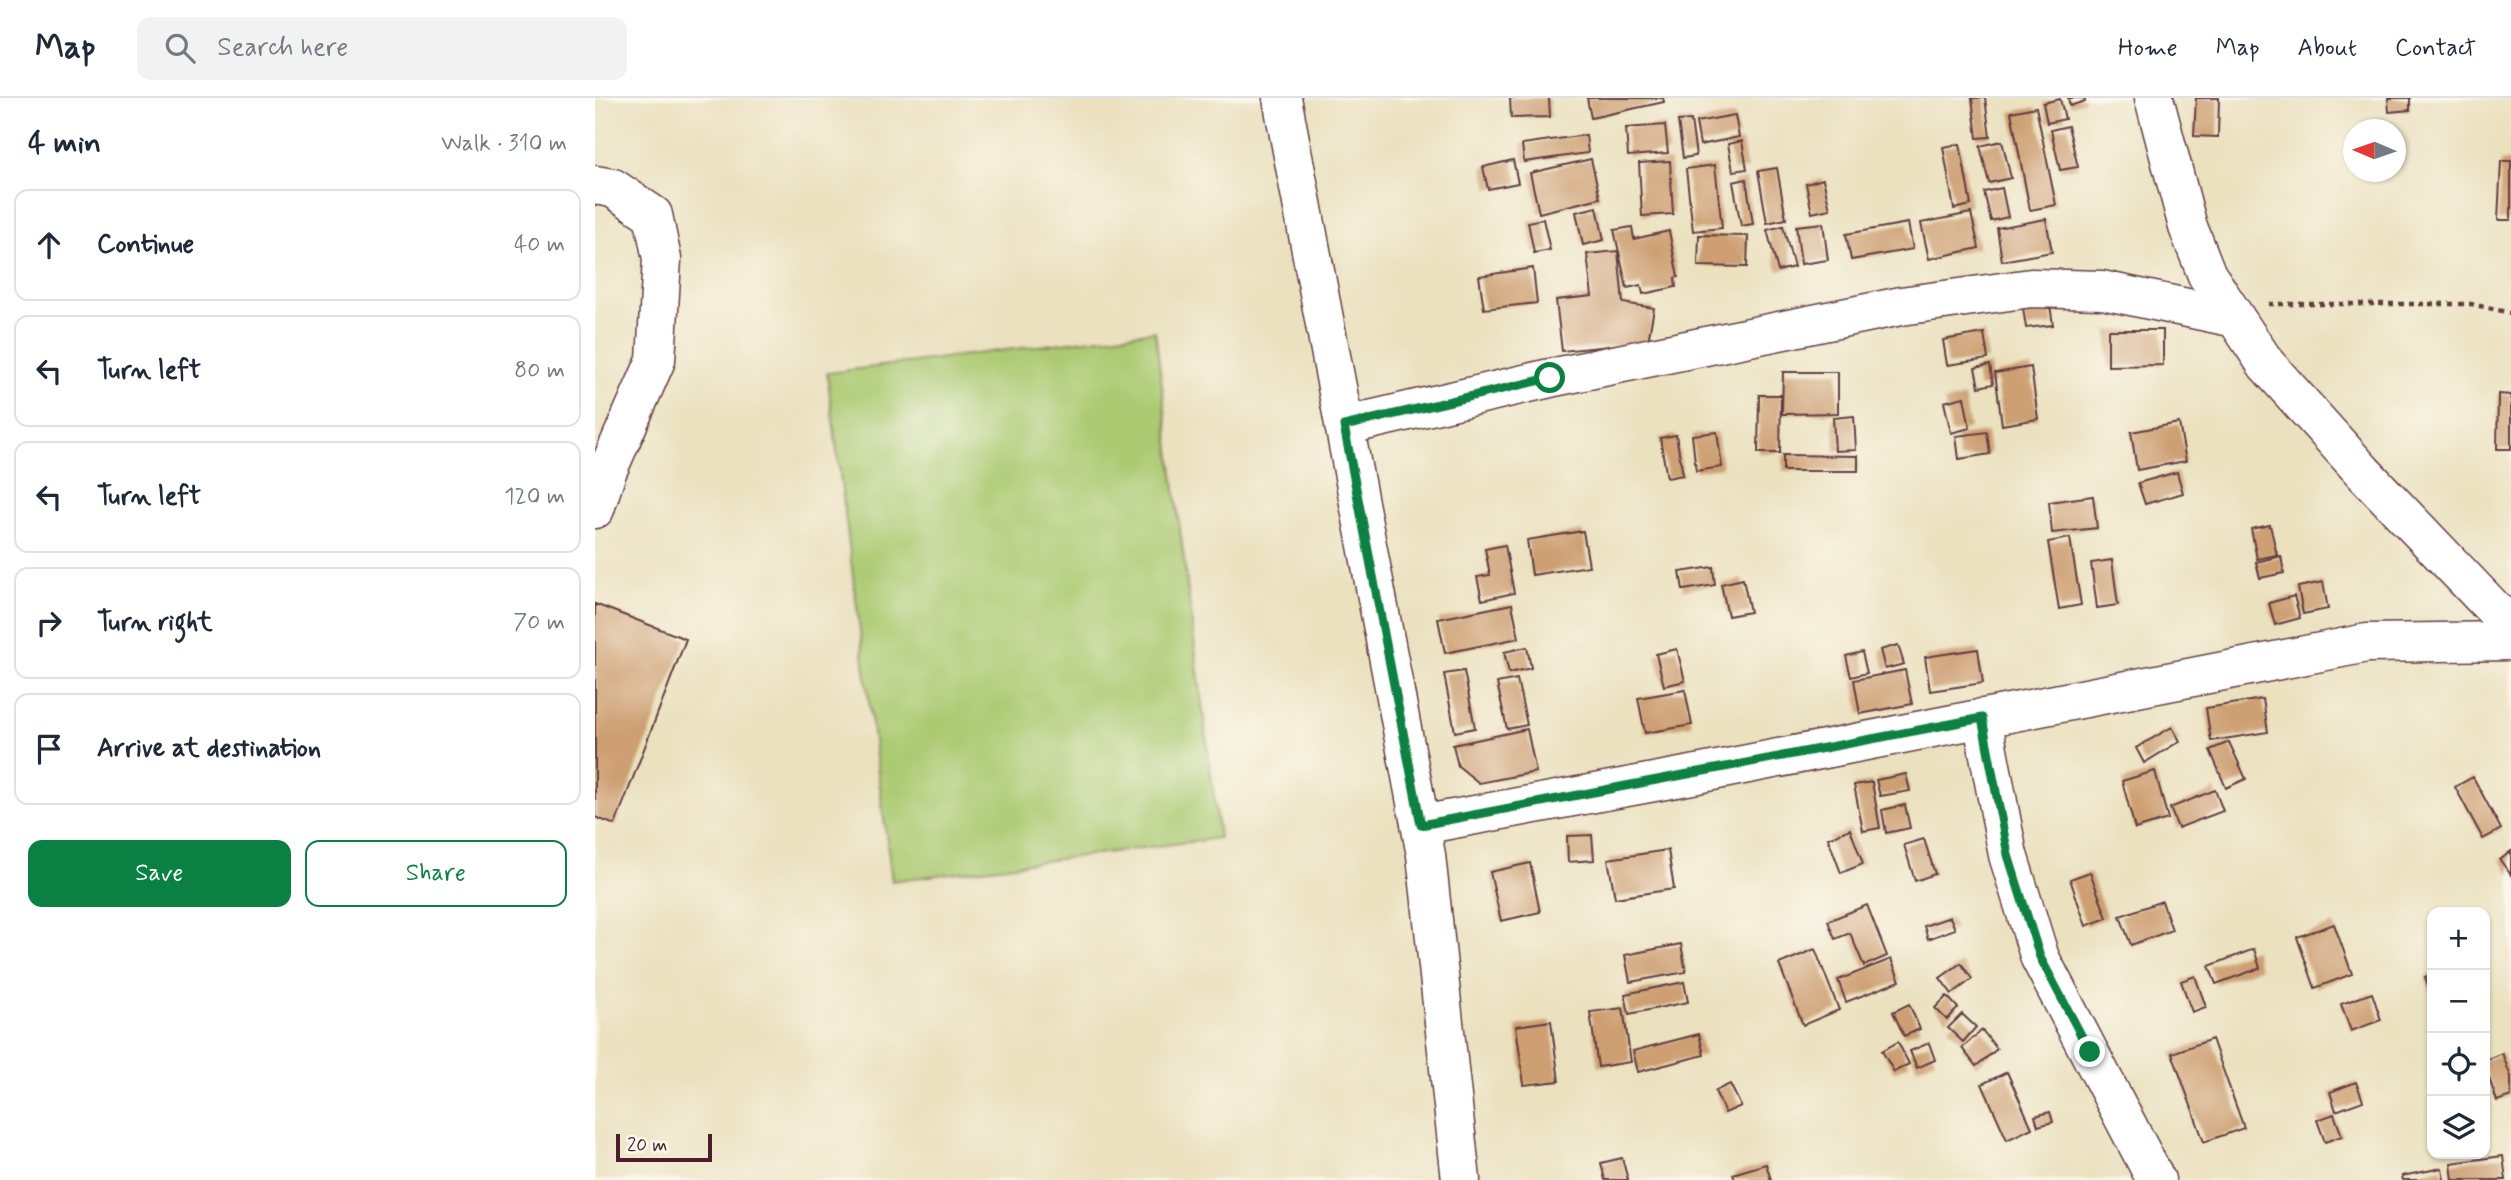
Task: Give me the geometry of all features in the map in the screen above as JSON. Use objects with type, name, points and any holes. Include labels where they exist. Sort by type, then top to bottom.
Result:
[{"type":"street","points":[[1282,98],[1421,825],[1428,868],[1461,1180]]},
{"type":"street","points":[[2154,98],[2187,227],[2207,275],[2266,364],[2363,472],[2511,627]]},
{"type":"street","points":[[595,185],[613,188],[653,215],[662,259],[656,360],[607,472],[595,509]]},
{"type":"street","points":[[1344,426],[1550,378],[1901,306],[2031,288],[2102,290],[2231,311]]},
{"type":"street","points":[[1421,825],[2367,643],[2511,640]]},
{"type":"street","points":[[1982,718],[2008,855],[2040,957],[2156,1180]]},
{"type":"path","points":[[2231,311],[2471,304],[2511,313]]},
{"type":"green space","points":[[1155,331],[1219,838],[892,881],[827,373]]},
{"type":"building","points":[[1510,98],[1549,98],[1550,117],[1511,118]]},
{"type":"building","points":[[1587,98],[1663,98],[1664,102],[1591,118]]},
{"type":"building","points":[[1972,98],[1985,98],[1990,137],[1977,138]]},
{"type":"building","points":[[2068,98],[2084,98],[2085,101],[2070,106]]},
{"type":"building","points":[[2196,98],[2219,98],[2218,137],[2194,136]]},
{"type":"building","points":[[2388,98],[2410,98],[2410,110],[2389,112]]},
{"type":"building","points":[[2060,99],[2065,119],[2047,123],[2043,103]]},
{"type":"building","points":[[2036,107],[2056,205],[2030,210],[2011,112]]},
{"type":"building","points":[[1735,115],[1739,137],[1700,145],[1696,122]]},
{"type":"building","points":[[1691,120],[1696,156],[1683,158],[1678,121]]},
{"type":"building","points":[[1665,125],[1668,153],[1628,156],[1626,128]]},
{"type":"building","points":[[2068,126],[2078,167],[2060,170],[2051,130]]},
{"type":"building","points":[[1586,135],[1588,153],[1524,162],[1522,144]]},
{"type":"building","points":[[1742,141],[1747,169],[1733,171],[1728,144]]},
{"type":"building","points":[[2002,141],[2011,178],[1989,183],[1980,146]]},
{"type":"building","points":[[1960,144],[1971,205],[1954,209],[1943,147]]},
{"type":"building","points":[[1591,159],[1600,198],[1539,213],[1530,173]]},
{"type":"building","points":[[1513,160],[1518,183],[1488,189],[1483,167]]},
{"type":"building","points":[[1670,161],[1673,214],[1642,216],[1639,163]]},
{"type":"building","points":[[2501,161],[2511,161],[2511,220],[2498,220]]},
{"type":"building","points":[[1715,165],[1722,228],[1693,231],[1686,169]]},
{"type":"building","points":[[1777,168],[1786,219],[1767,223],[1758,171]]},
{"type":"building","points":[[1746,179],[1753,224],[1741,226],[1733,182]]},
{"type":"building","points":[[1823,179],[1830,209],[1812,213],[1806,184]]},
{"type":"building","points":[[2002,188],[2008,217],[1991,221],[1984,192]]},
{"type":"building","points":[[1597,207],[1604,240],[1583,245],[1576,212]]},
{"type":"building","points":[[1971,213],[1979,248],[1929,259],[1921,223]]},
{"type":"building","points":[[1543,219],[1550,250],[1534,253],[1528,222]]},
{"type":"building","points":[[2046,219],[2052,252],[2002,261],[1997,228]]},
{"type":"building","points":[[1823,223],[1828,260],[1801,264],[1796,226]]},
{"type":"building","points":[[1908,223],[1913,249],[1851,260],[1846,234]]},
{"type":"building","points":[[1783,226],[1794,267],[1778,271],[1767,230]]},
{"type":"building","points":[[1632,227],[1634,239],[1669,231],[1678,277],[1675,278],[1676,287],[1643,294],[1641,285],[1627,288],[1614,230]]},
{"type":"building","points":[[1699,235],[1748,236],[1747,267],[1698,266]]},
{"type":"building","points":[[1618,251],[1623,303],[1654,308],[1648,342],[1562,351],[1556,300],[1592,296],[1587,254]]},
{"type":"building","points":[[1533,268],[1537,303],[1484,309],[1479,276]]},
{"type":"building","points":[[2050,305],[2053,325],[2026,328],[2023,308]]},
{"type":"building","points":[[2108,330],[2163,330],[2163,365],[2108,366]]},
{"type":"building","points":[[1984,333],[1988,359],[1947,365],[1943,340]]},
{"type":"building","points":[[1990,365],[1993,384],[1979,387],[1975,368]]},
{"type":"building","points":[[2031,367],[2038,419],[2002,425],[1995,373]]},
{"type":"building","points":[[1783,372],[1838,372],[1838,413],[1782,414]]},
{"type":"building","points":[[2498,394],[2511,395],[2511,449],[2497,449]]},
{"type":"building","points":[[1759,395],[1781,395],[1780,453],[1758,453]]},
{"type":"building","points":[[1964,397],[1970,428],[1951,433],[1944,402]]},
{"type":"building","points":[[1854,416],[1856,450],[1835,451],[1833,418]]},
{"type":"building","points":[[2179,423],[2186,461],[2137,470],[2131,432]]},
{"type":"building","points":[[1717,432],[1722,467],[1696,471],[1692,435]]},
{"type":"building","points":[[1987,432],[1990,454],[1959,459],[1956,436]]},
{"type":"building","points":[[1676,435],[1683,475],[1667,478],[1660,438]]},
{"type":"building","points":[[1783,455],[1858,456],[1858,471],[1783,471]]},
{"type":"building","points":[[2177,472],[2183,493],[2145,504],[2138,483]]},
{"type":"building","points":[[2093,496],[2097,528],[2052,533],[2049,502]]},
{"type":"building","points":[[2270,525],[2277,555],[2257,559],[2251,529]]},
{"type":"building","points":[[1583,531],[1589,566],[1532,575],[1527,540]]},
{"type":"building","points":[[2070,538],[2081,605],[2059,609],[2048,542]]},
{"type":"building","points":[[1505,545],[1514,593],[1482,600],[1477,577],[1490,575],[1485,549]]},
{"type":"building","points":[[2281,556],[2284,573],[2260,578],[2256,562]]},
{"type":"building","points":[[2112,560],[2118,605],[2097,608],[2091,563]]},
{"type":"building","points":[[1713,567],[1715,585],[1683,590],[1680,572]]},
{"type":"building","points":[[1743,579],[1750,612],[1728,616],[1721,584]]},
{"type":"building","points":[[2323,582],[2328,609],[2303,614],[2298,587]]},
{"type":"building","points":[[2294,596],[2300,618],[2275,625],[2269,603]]},
{"type":"building","points":[[595,604],[686,639],[615,825],[595,817]]},
{"type":"building","points":[[1512,604],[1519,638],[1445,653],[1438,619]]},
{"type":"building","points":[[1898,645],[1904,664],[1885,669],[1880,650]]},
{"type":"building","points":[[1527,647],[1531,668],[1509,673],[1504,652]]},
{"type":"building","points":[[1677,649],[1685,681],[1664,686],[1656,654]]},
{"type":"building","points":[[1978,649],[1983,683],[1930,691],[1925,657]]},
{"type":"building","points":[[1862,652],[1867,673],[1851,677],[1846,656]]},
{"type":"building","points":[[1905,670],[1912,704],[1860,714],[1854,680]]},
{"type":"building","points":[[1464,671],[1475,728],[1455,732],[1444,674]]},
{"type":"building","points":[[1517,679],[1527,725],[1507,729],[1497,683]]},
{"type":"building","points":[[1685,690],[1692,725],[1645,733],[1638,698]]},
{"type":"building","points":[[2263,699],[2268,732],[2211,741],[2206,708]]},
{"type":"building","points":[[2172,727],[2180,741],[2144,763],[2136,748]]},
{"type":"building","points":[[1527,729],[1536,772],[1479,783],[1458,766],[1453,745]]},
{"type":"building","points":[[2229,742],[2246,779],[2226,788],[2210,750]]},
{"type":"building","points":[[2155,771],[2168,819],[2135,829],[2122,781]]},
{"type":"building","points":[[1906,774],[1910,791],[1880,796],[1876,780]]},
{"type":"building","points":[[2473,777],[2501,829],[2483,839],[2455,787]]},
{"type":"building","points":[[1872,782],[1880,828],[1863,831],[1854,785]]},
{"type":"building","points":[[2215,790],[2223,811],[2178,828],[2170,808]]},
{"type":"building","points":[[1905,805],[1910,828],[1886,833],[1882,810]]},
{"type":"building","points":[[1850,829],[1863,864],[1841,873],[1828,838]]},
{"type":"building","points":[[1592,835],[1594,860],[1568,862],[1567,836]]},
{"type":"building","points":[[1924,839],[1935,874],[1915,881],[1904,845]]},
{"type":"building","points":[[1668,850],[1674,889],[1615,898],[1608,859]]},
{"type":"building","points":[[2511,851],[2511,875],[2500,860]]},
{"type":"building","points":[[1530,863],[1540,912],[1501,921],[1490,872]]},
{"type":"building","points":[[2090,872],[2107,918],[2086,926],[2070,879]]},
{"type":"building","points":[[2162,901],[2172,930],[2131,945],[2120,916]]},
{"type":"building","points":[[1867,905],[1887,956],[1864,966],[1850,933],[1835,939],[1828,921]]},
{"type":"building","points":[[1950,917],[1955,929],[1928,939],[1924,926]]},
{"type":"building","points":[[2334,924],[2352,974],[2315,988],[2297,937]]},
{"type":"building","points":[[1681,944],[1686,972],[1630,982],[1625,955]]},
{"type":"building","points":[[1815,949],[1839,1010],[1803,1025],[1779,964]]},
{"type":"building","points":[[2254,949],[2260,968],[2216,984],[2209,966]]},
{"type":"building","points":[[1891,959],[1900,981],[1846,1002],[1838,980]]},
{"type":"building","points":[[1961,963],[1972,979],[1952,994],[1940,978]]},
{"type":"building","points":[[2195,976],[2206,1007],[2192,1012],[2181,981]]},
{"type":"building","points":[[1684,982],[1688,1002],[1629,1014],[1625,994]]},
{"type":"building","points":[[2372,993],[2381,1020],[2351,1031],[2341,1004]]},
{"type":"building","points":[[1947,996],[1958,1008],[1947,1020],[1935,1008]]},
{"type":"building","points":[[1909,1004],[1920,1029],[1904,1036],[1893,1012]]},
{"type":"building","points":[[1623,1008],[1631,1062],[1598,1067],[1590,1012]]},
{"type":"building","points":[[1962,1014],[1976,1027],[1963,1042],[1948,1028]]},
{"type":"building","points":[[1551,1021],[1559,1081],[1524,1085],[1516,1026]]},
{"type":"building","points":[[1982,1030],[1997,1049],[1976,1066],[1962,1048]]},
{"type":"building","points":[[1699,1034],[1704,1055],[1638,1072],[1633,1051]]},
{"type":"building","points":[[2212,1039],[2244,1128],[2204,1142],[2172,1053]]},
{"type":"building","points":[[1898,1042],[1909,1064],[1894,1072],[1882,1051]]},
{"type":"building","points":[[1929,1043],[1935,1060],[1917,1068],[1910,1051]]},
{"type":"building","points":[[2502,1053],[2511,1077],[2511,1096],[2497,1101],[2490,1081],[2490,1058]]},
{"type":"building","points":[[2007,1072],[2032,1128],[2007,1140],[1982,1084]]},
{"type":"building","points":[[2356,1082],[2363,1101],[2336,1111],[2330,1092]]},
{"type":"building","points":[[1730,1084],[1741,1106],[1725,1113],[1715,1091]]},
{"type":"building","points":[[2050,1112],[2053,1122],[2038,1126],[2035,1116]]},
{"type":"building","points":[[2334,1114],[2342,1136],[2325,1142],[2317,1120]]},
{"type":"building","points":[[2503,1156],[2506,1180],[2453,1180],[2451,1163]]},
{"type":"building","points":[[1622,1158],[1628,1180],[1605,1180],[1601,1163]]},
{"type":"building","points":[[1766,1164],[1771,1180],[1735,1180],[1733,1174]]},
{"type":"building","points":[[2442,1168],[2444,1180],[2403,1180],[2402,1176]]},
{"type":"route","points":[[1550,378],[1344,426],[1421,825],[1982,718],[2008,855],[2040,957],[2090,1052]]}]
